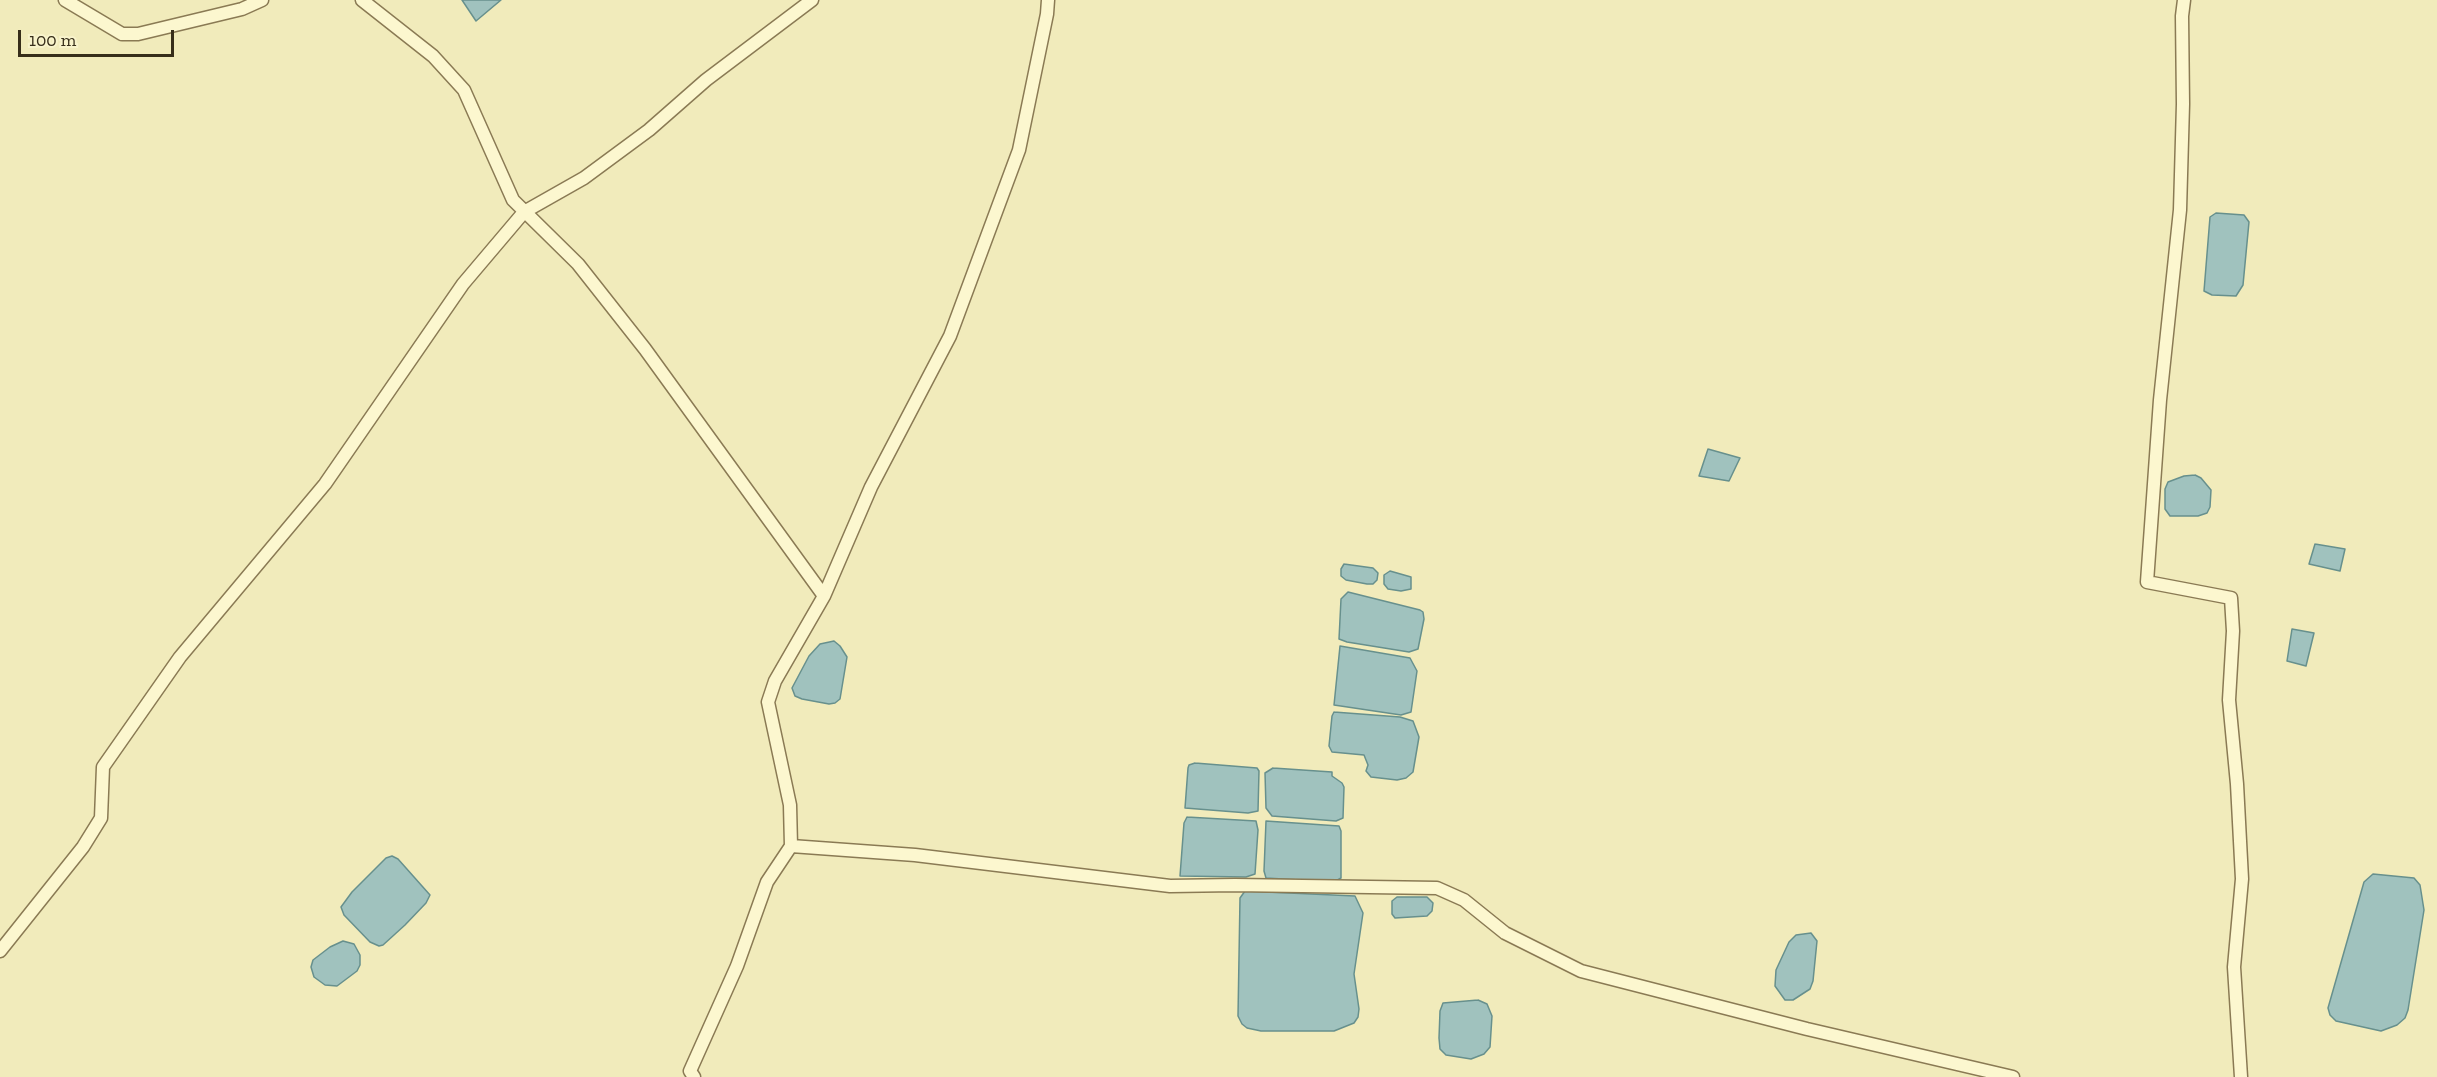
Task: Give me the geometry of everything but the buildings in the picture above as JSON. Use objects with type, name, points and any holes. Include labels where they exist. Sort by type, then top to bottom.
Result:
[{"type":"street","points":[[65,0],[122,34],[138,34],[242,9],[262,0]]},
{"type":"street","points":[[362,0],[433,56],[464,90],[513,200],[578,264],[625,323],[824,596]]},
{"type":"street","points":[[0,951],[83,847],[101,818],[103,767],[180,657],[326,484],[463,284],[524,212],[584,177],[649,130],[706,80],[812,0]]},
{"type":"street","points":[[694,1077],[690,1071],[737,966],[767,882],[791,846],[790,805],[768,702],[775,681],[824,596],[871,487],[950,336],[1019,150],[1048,0]]},
{"type":"street","points":[[2184,0],[2180,210],[2160,400],[2147,582],[2231,598],[2233,631],[2229,700],[2237,784],[2242,879],[2234,967],[2241,1077]]},
{"type":"street","points":[[791,846],[915,855],[1170,886],[1437,888],[1464,900],[1505,933],[1581,971],[1808,1029],[2013,1077]]},
{"type":"water","points":[[462,0],[501,0],[476,21]]},
{"type":"water","points":[[2216,213],[2244,215],[2249,222],[2243,285],[2236,296],[2212,295],[2204,291],[2210,217]]},
{"type":"water","points":[[1708,449],[1740,458],[1729,481],[1699,476]]},
{"type":"water","points":[[2195,475],[2201,478],[2211,490],[2210,507],[2207,513],[2198,516],[2170,516],[2165,509],[2165,489],[2168,482]]},
{"type":"water","points":[[2315,544],[2345,549],[2340,571],[2309,564]]},
{"type":"water","points":[[1344,564],[1373,568],[1378,573],[1377,580],[1373,584],[1367,584],[1346,580],[1341,576]]},
{"type":"water","points":[[1390,571],[1411,577],[1411,589],[1401,591],[1388,589],[1384,584],[1384,575]]},
{"type":"water","points":[[1348,592],[1423,612],[1424,619],[1418,649],[1409,652],[1339,639],[1341,599]]},
{"type":"water","points":[[2292,629],[2314,633],[2306,666],[2287,661]]},
{"type":"water","points":[[834,641],[847,657],[840,699],[829,704],[795,696],[792,688],[809,656],[820,644]]},
{"type":"water","points":[[1340,646],[1410,658],[1417,671],[1411,712],[1401,715],[1334,705]]},
{"type":"water","points":[[1334,712],[1400,717],[1413,721],[1419,737],[1413,772],[1406,778],[1397,780],[1371,777],[1366,771],[1368,765],[1364,755],[1332,752],[1329,746]]},
{"type":"water","points":[[1195,763],[1257,768],[1259,771],[1258,811],[1248,813],[1185,808],[1188,768],[1189,765]]},
{"type":"water","points":[[1273,768],[1332,772],[1332,776],[1344,787],[1343,818],[1336,821],[1272,816],[1266,808],[1265,773]]},
{"type":"water","points":[[1187,817],[1256,821],[1258,830],[1255,874],[1246,877],[1180,876],[1184,823]]},
{"type":"water","points":[[1266,821],[1339,826],[1341,831],[1341,878],[1334,882],[1266,878],[1264,871]]},
{"type":"water","points":[[392,856],[398,859],[430,895],[426,903],[405,925],[379,946],[370,942],[344,915],[341,907],[352,892],[386,858]]},
{"type":"water","points":[[2373,874],[2414,878],[2420,885],[2424,910],[2408,1010],[2405,1018],[2397,1025],[2381,1031],[2336,1021],[2330,1015],[2328,1008],[2364,882]]},
{"type":"water","points":[[1245,891],[1355,896],[1363,913],[1354,974],[1359,1009],[1354,1023],[1334,1031],[1261,1031],[1247,1028],[1242,1024],[1238,1016],[1240,898]]},
{"type":"water","points":[[1397,897],[1427,897],[1433,903],[1432,911],[1427,916],[1395,918],[1392,914],[1392,901]]},
{"type":"water","points":[[1811,933],[1817,941],[1813,981],[1810,989],[1793,1000],[1785,1000],[1775,986],[1776,970],[1789,942],[1796,935]]},
{"type":"water","points":[[343,941],[354,944],[360,955],[360,965],[357,971],[337,986],[325,985],[314,977],[311,967],[313,960],[330,947]]},
{"type":"water","points":[[1478,1000],[1487,1004],[1492,1016],[1490,1047],[1484,1054],[1471,1059],[1446,1055],[1440,1049],[1439,1038],[1440,1011],[1443,1003]]}]
